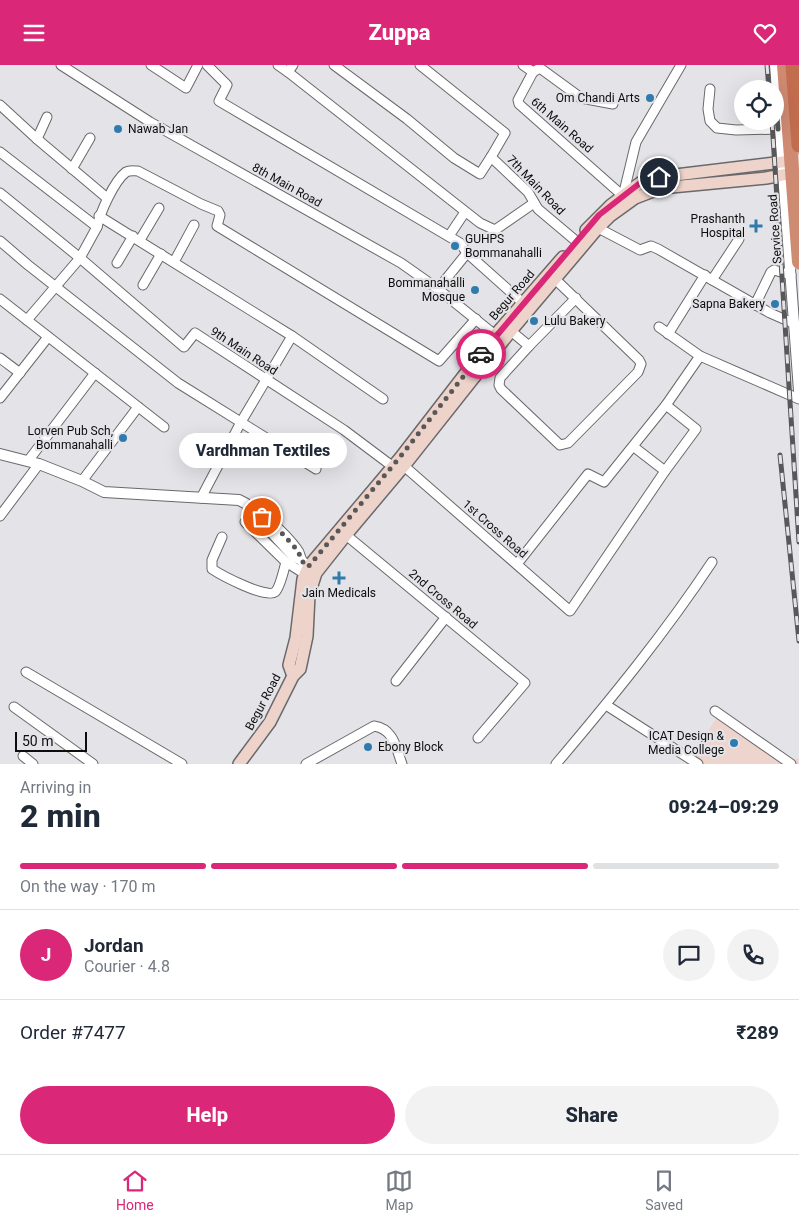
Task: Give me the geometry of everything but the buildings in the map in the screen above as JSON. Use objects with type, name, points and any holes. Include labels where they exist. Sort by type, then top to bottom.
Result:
[{"type":"highway","points":[[784,65],[799,263]]},
{"type":"highway","points":[[793,65],[799,145]]},
{"type":"main road","name":"Begur Road","points":[[307,569],[346,535],[495,335],[599,215],[640,183],[659,177],[763,163],[791,167]]},
{"type":"main road","name":"Begur Road","points":[[239,764],[270,722],[293,675],[289,665],[296,638],[300,596],[307,569],[398,466],[598,228],[610,216],[635,198],[661,188],[766,178],[791,167]]},
{"type":"street","name":"8th Main Road","points":[[61,65],[150,122],[401,263],[438,289],[495,335]]},
{"type":"street","points":[[151,65],[186,88],[198,65]]},
{"type":"street","points":[[207,65],[227,85],[218,101],[460,243],[467,253],[523,303]]},
{"type":"street","points":[[278,65],[290,69],[480,223],[495,230],[534,203]]},
{"type":"street","points":[[334,65],[407,119],[454,158],[480,174],[491,157]]},
{"type":"street","name":"7th Main Road","points":[[420,65],[504,133],[491,157],[528,192],[538,209],[576,241]]},
{"type":"street","points":[[523,65],[532,72],[540,68],[582,98],[613,104]]},
{"type":"street","points":[[624,196],[636,142],[681,65]]},
{"type":"street","name":"Service Road","points":[[775,65],[776,80]]},
{"type":"street","name":"6th Main Road","points":[[532,72],[518,100],[519,104],[624,196]]},
{"type":"street","points":[[710,89],[708,109],[710,121],[717,128],[734,130]]},
{"type":"street","points":[[0,105],[37,139],[108,198]]},
{"type":"street","points":[[37,139],[47,117]]},
{"type":"street","name":"Service Road","points":[[780,130],[791,167],[791,275],[799,391]]},
{"type":"street","points":[[72,169],[90,138]]},
{"type":"street","points":[[0,152],[96,227]]},
{"type":"street","points":[[27,320],[80,258],[108,198],[126,172],[131,170],[138,171],[218,211],[220,215],[217,226],[439,361],[476,319]]},
{"type":"street","name":"9th Main Road","points":[[0,193],[80,258],[184,347],[195,333],[398,466]]},
{"type":"street","points":[[117,263],[159,208]]},
{"type":"street","points":[[449,236],[465,212]]},
{"type":"street","points":[[99,216],[292,336],[383,399]]},
{"type":"street","points":[[174,262],[194,225]]},
{"type":"street","points":[[598,228],[640,250],[648,247],[658,249],[755,305],[795,324]]},
{"type":"street","points":[[668,334],[708,277],[739,239]]},
{"type":"street","points":[[0,241],[178,383],[316,469]]},
{"type":"street","points":[[438,289],[467,253]]},
{"type":"street","points":[[143,285],[161,254]]},
{"type":"street","points":[[755,305],[771,272],[774,270],[791,275]]},
{"type":"street","points":[[555,279],[576,298],[639,360],[640,368],[568,443],[563,445],[556,442],[499,385],[500,378],[576,298]]},
{"type":"street","points":[[0,299],[164,427]]},
{"type":"street","points":[[659,327],[700,356],[799,399]]},
{"type":"street","points":[[511,331],[529,346]]},
{"type":"street","points":[[201,498],[241,422],[292,336]]},
{"type":"street","points":[[0,399],[48,337]]},
{"type":"street","points":[[517,564],[588,474],[604,482],[666,405],[700,356]]},
{"type":"street","points":[[0,359],[20,373]]},
{"type":"street","points":[[28,461],[95,373]]},
{"type":"street","points":[[634,447],[665,471],[696,429],[666,405]]},
{"type":"street","points":[[82,481],[138,407]]},
{"type":"street","points":[[0,454],[39,464],[104,492],[239,500],[248,504],[262,517],[270,520],[299,552],[307,569]]},
{"type":"street","points":[[0,516],[39,464]]},
{"type":"street","name":"1st Cross Road","points":[[398,466],[517,564],[570,611],[665,471]]},
{"type":"street","points":[[246,522],[286,562],[307,569]]},
{"type":"street","name":"2nd Cross Road","points":[[346,535],[525,683],[478,738]]},
{"type":"street","points":[[222,537],[212,560],[212,569],[221,575],[259,591],[270,594],[278,589],[286,562]]},
{"type":"street","points":[[556,764],[606,705],[680,610],[712,562]]},
{"type":"street","points":[[396,681],[446,617]]},
{"type":"street","points":[[26,672],[182,764]]},
{"type":"street","points":[[606,705],[698,764]]},
{"type":"street","points":[[14,707],[93,764]]},
{"type":"street","points":[[715,711],[791,764]]},
{"type":"street","points":[[306,764],[374,727],[386,730],[393,737],[402,764]]},
{"type":"street","points":[[23,756],[33,764]]},
{"type":"shaded area","name":"ICAT Design & Media College","points":[[721,711],[791,759],[799,759],[799,764],[704,764],[692,756]]},
{"type":"railway","points":[[767,65],[768,80]]},
{"type":"railway","points":[[773,130],[799,542]]},
{"type":"railway","points":[[780,455],[799,641]]},
{"type":"way so far","points":[[262,517],[270,520],[299,552],[300,559],[308,567],[400,457],[481,354]]},
{"type":"place","name":"Om Chandi Arts","points":[[650,98]]},
{"type":"place","name":"Nawab Jan","points":[[118,129]]},
{"type":"place","name":"Prashanth Hospital","points":[[756,226]]},
{"type":"place","name":"GUHPS Bommanahalli","points":[[455,246]]},
{"type":"place","name":"Bommanahalli Mosque","points":[[475,290]]},
{"type":"place","name":"Sapna Bakery","points":[[775,304]]},
{"type":"place","name":"Lulu Bakery","points":[[534,321]]},
{"type":"place","name":"Lorven Pub Sch, Bommanahalli","points":[[123,438]]},
{"type":"place","name":"Vardhman Textiles","points":[[262,517]]},
{"type":"place","name":"Jain Medicals","points":[[339,578]]},
{"type":"place","name":"ICAT Design & Media College","points":[[734,743]]},
{"type":"place","name":"Ebony Block","points":[[368,747]]},
{"type":"route","points":[[481,354],[495,335],[599,215],[640,183],[659,177]]}]
